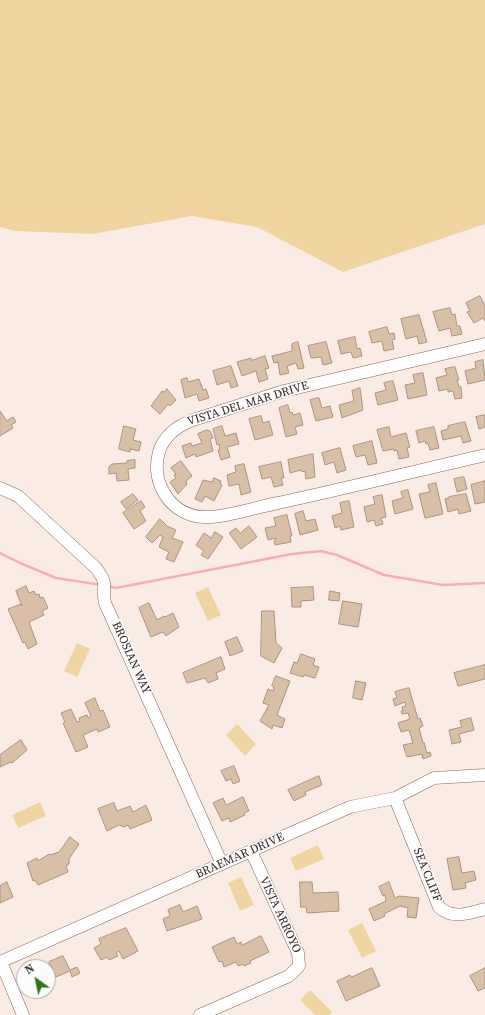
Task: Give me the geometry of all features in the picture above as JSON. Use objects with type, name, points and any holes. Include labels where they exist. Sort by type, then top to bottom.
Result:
[{"type":"street","name":"VISTA DEL MAR DRIVE","points":[[485,344],[284,391],[193,420],[178,427],[164,442],[159,451],[156,471],[160,486],[171,503],[184,512],[204,517],[214,517],[485,455]]},
{"type":"street","name":"BROSIAN WAY","points":[[0,488],[18,496],[96,568],[103,577],[106,586],[105,602],[110,609],[222,864]]},
{"type":"street","name":"BRAEMAR DRIVE","points":[[0,962],[350,807],[395,798],[434,778],[485,775]]},
{"type":"street","name":"SEA CLIFF","points":[[395,798],[439,907],[446,913],[455,915],[485,910]]},
{"type":"street","name":"VISTA ARROYO","points":[[200,1015],[289,976],[299,966],[298,953],[251,851]]},
{"type":"street","points":[[0,962],[23,1015]]},
{"type":"shaded area","points":[[0,0],[485,0],[485,224],[343,272],[257,227],[192,216],[93,234],[14,231],[0,227]]},
{"type":"shaded area","points":[[208,587],[221,615],[208,621],[195,593]]},
{"type":"shaded area","points":[[77,643],[90,649],[77,677],[64,671]]},
{"type":"shaded area","points":[[237,724],[256,744],[245,756],[226,735]]},
{"type":"shaded area","points":[[40,802],[46,816],[18,828],[12,815]]},
{"type":"shaded area","points":[[318,845],[324,859],[296,871],[290,858]]},
{"type":"shaded area","points":[[241,877],[254,905],[240,911],[228,883]]},
{"type":"shaded area","points":[[362,923],[376,951],[362,958],[348,930]]},
{"type":"shaded area","points":[[310,990],[332,1012],[329,1015],[315,1015],[300,1000]]},
{"type":"building","points":[[480,296],[485,306],[485,321],[483,318],[474,323],[467,312],[470,311],[466,303]]},
{"type":"building","points":[[450,308],[452,315],[455,314],[457,326],[460,326],[462,334],[452,336],[450,328],[439,331],[433,312]]},
{"type":"building","points":[[419,315],[427,342],[419,344],[417,336],[406,339],[401,319]]},
{"type":"building","points":[[387,327],[389,334],[394,333],[395,339],[392,340],[394,349],[384,351],[382,341],[372,343],[369,332]]},
{"type":"building","points":[[355,337],[357,349],[360,348],[362,356],[353,358],[351,352],[341,354],[338,341]]},
{"type":"building","points":[[298,342],[304,368],[298,369],[296,363],[287,366],[289,373],[280,375],[278,362],[274,363],[272,356],[292,351],[292,344]]},
{"type":"building","points":[[326,342],[332,363],[323,365],[321,357],[311,358],[308,346]]},
{"type":"building","points":[[265,356],[269,368],[265,369],[268,379],[259,382],[256,371],[242,376],[237,362]]},
{"type":"building","points":[[483,360],[485,380],[468,384],[465,371],[476,368],[475,362]]},
{"type":"building","points":[[231,366],[238,386],[231,388],[229,381],[217,385],[213,371]]},
{"type":"building","points":[[455,367],[459,380],[457,380],[459,387],[461,387],[462,398],[455,399],[453,391],[448,392],[448,389],[439,391],[436,378],[447,375],[445,369]]},
{"type":"building","points":[[423,373],[427,395],[408,399],[405,385],[415,383],[413,375]]},
{"type":"building","points":[[187,378],[188,382],[199,379],[203,390],[206,389],[209,398],[199,401],[197,394],[185,398],[181,380]]},
{"type":"building","points":[[393,381],[398,400],[378,405],[375,393],[386,390],[384,383]]},
{"type":"building","points":[[360,388],[363,410],[342,418],[339,405],[354,401],[352,391]]},
{"type":"building","points":[[167,389],[176,400],[170,406],[168,404],[160,414],[151,406],[162,391],[164,392]]},
{"type":"building","points":[[319,398],[322,408],[330,406],[333,417],[316,421],[310,400]]},
{"type":"building","points":[[288,405],[290,413],[292,412],[293,415],[300,413],[303,425],[295,427],[297,434],[286,437],[279,408]]},
{"type":"building","points":[[0,411],[7,421],[13,417],[16,422],[11,425],[13,428],[0,436]]},
{"type":"building","points":[[485,415],[485,427],[479,429],[476,417]]},
{"type":"building","points":[[261,416],[263,423],[269,421],[273,435],[255,440],[249,419]]},
{"type":"building","points":[[465,422],[471,441],[463,443],[461,436],[443,440],[441,431],[448,429],[448,426]]},
{"type":"building","points":[[124,426],[136,429],[133,440],[141,442],[139,451],[130,449],[130,452],[119,449]]},
{"type":"building","points":[[222,426],[225,436],[236,433],[239,444],[227,447],[230,457],[221,460],[218,450],[220,449],[219,444],[217,445],[213,429]]},
{"type":"building","points":[[389,427],[391,437],[406,433],[410,447],[407,448],[409,457],[399,459],[397,450],[394,451],[394,449],[383,451],[377,430]]},
{"type":"building","points":[[434,427],[439,448],[430,450],[428,443],[426,444],[425,441],[419,443],[416,431]]},
{"type":"building","points":[[207,430],[210,431],[213,438],[210,439],[213,451],[196,457],[195,454],[186,458],[182,446],[191,443],[192,446],[202,443],[198,434]]},
{"type":"building","points":[[372,441],[377,463],[368,465],[365,455],[356,457],[353,446]]},
{"type":"building","points":[[340,448],[346,470],[337,473],[334,462],[325,465],[322,453]]},
{"type":"building","points":[[313,454],[315,477],[306,479],[305,471],[302,472],[301,470],[290,473],[288,460]]},
{"type":"building","points":[[135,460],[135,468],[128,469],[129,480],[117,481],[116,473],[109,474],[109,467],[112,464],[127,463],[127,461]]},
{"type":"building","points":[[181,461],[192,476],[186,481],[187,484],[178,494],[170,482],[176,478],[174,475],[176,474],[171,468]]},
{"type":"building","points":[[281,462],[284,478],[281,478],[283,485],[274,487],[271,477],[262,479],[259,467]]},
{"type":"building","points":[[244,464],[251,492],[241,495],[239,484],[229,486],[227,475],[236,472],[235,466]]},
{"type":"building","points":[[464,477],[467,489],[457,492],[454,479]]},
{"type":"building","points":[[214,478],[221,481],[220,484],[222,485],[214,501],[205,496],[202,502],[195,499],[203,480],[212,482]]},
{"type":"building","points":[[485,481],[485,502],[475,504],[471,485]]},
{"type":"building","points":[[436,483],[443,514],[425,518],[419,494],[430,492],[428,485]]},
{"type":"building","points":[[408,490],[413,509],[395,514],[392,501],[403,498],[401,492]]},
{"type":"building","points":[[133,494],[138,500],[126,509],[121,502]]},
{"type":"building","points":[[466,494],[471,511],[459,514],[458,509],[448,512],[445,499]]},
{"type":"building","points":[[382,495],[386,517],[381,518],[383,524],[376,526],[374,520],[367,522],[364,507],[375,504],[373,497]]},
{"type":"building","points":[[141,501],[145,507],[140,511],[146,521],[134,529],[123,513]]},
{"type":"building","points":[[349,501],[354,527],[341,530],[340,526],[335,528],[332,516],[342,513],[340,503]]},
{"type":"building","points":[[303,511],[306,521],[315,519],[318,530],[300,535],[295,514]]},
{"type":"building","points":[[287,515],[292,536],[290,536],[291,542],[275,545],[274,541],[276,538],[268,540],[265,528],[276,526],[274,518]]},
{"type":"building","points":[[160,519],[167,526],[176,530],[172,538],[183,542],[174,562],[166,559],[169,552],[159,547],[163,537],[160,535],[152,543],[146,537]]},
{"type":"building","points":[[249,526],[257,537],[241,549],[229,533],[236,528],[240,533]]},
{"type":"building","points":[[215,532],[223,537],[208,559],[201,555],[204,551],[196,545],[204,533],[211,538]]},
{"type":"building","points":[[26,586],[29,593],[34,591],[36,595],[39,594],[40,598],[43,597],[48,608],[42,611],[44,615],[29,622],[37,644],[28,649],[25,642],[23,643],[8,609],[21,604],[22,606],[16,591]]},
{"type":"building","points":[[313,587],[314,600],[301,601],[301,607],[292,607],[291,588]]},
{"type":"building","points":[[330,591],[340,593],[339,601],[329,600]]},
{"type":"building","points":[[343,601],[362,604],[358,627],[339,624]]},
{"type":"building","points":[[149,603],[157,620],[173,613],[179,627],[166,636],[163,632],[151,637],[139,608]]},
{"type":"building","points":[[262,611],[274,611],[276,643],[282,648],[274,663],[261,656]]},
{"type":"building","points":[[237,637],[243,651],[230,656],[225,642]]},
{"type":"building","points":[[301,654],[315,659],[313,665],[319,667],[315,678],[304,675],[303,677],[290,673],[294,662],[297,663]]},
{"type":"building","points":[[221,657],[225,669],[216,673],[218,679],[208,683],[205,678],[187,683],[183,673]]},
{"type":"building","points":[[485,665],[485,679],[458,686],[454,673]]},
{"type":"building","points":[[276,676],[290,681],[277,715],[285,719],[282,728],[273,725],[272,729],[260,721],[269,705],[263,703],[268,689],[273,691],[274,687],[272,686]]},
{"type":"building","points":[[356,681],[366,683],[362,700],[353,698]]},
{"type":"building","points":[[409,688],[418,719],[420,718],[423,726],[419,728],[423,743],[424,742],[427,753],[430,752],[431,756],[423,759],[422,754],[407,757],[403,745],[413,743],[409,730],[401,732],[398,723],[410,719],[408,713],[402,714],[401,711],[403,711],[402,707],[406,706],[405,702],[395,706],[393,699],[397,698],[395,692]]},
{"type":"building","points":[[95,698],[100,711],[103,710],[110,727],[98,732],[97,729],[83,735],[88,747],[76,752],[63,723],[65,722],[61,713],[71,709],[77,722],[80,721],[79,718],[87,715],[88,718],[91,716],[85,703]]},
{"type":"building","points":[[471,718],[474,730],[459,734],[461,742],[452,744],[449,730],[462,727],[460,721]]},
{"type":"building","points":[[21,740],[27,750],[12,763],[11,762],[0,767],[0,755]]},
{"type":"building","points":[[234,766],[240,781],[233,784],[231,779],[226,781],[221,771]]},
{"type":"building","points":[[319,776],[322,785],[305,792],[306,795],[294,801],[288,790]]},
{"type":"building","points":[[243,797],[249,811],[244,813],[245,815],[230,822],[229,818],[222,821],[213,803],[223,798],[226,805]]},
{"type":"building","points":[[114,803],[117,811],[130,806],[133,812],[146,805],[152,820],[130,829],[128,825],[124,827],[119,825],[107,831],[98,809]]},
{"type":"building","points":[[70,837],[79,844],[69,859],[69,864],[66,866],[68,872],[38,885],[35,880],[33,881],[27,863],[37,858],[38,861],[49,854],[59,852]]},
{"type":"building","points":[[459,857],[462,873],[474,871],[476,880],[465,883],[466,888],[453,890],[447,859]]},
{"type":"building","points":[[7,882],[13,897],[0,903],[0,886]]},
{"type":"building","points":[[300,882],[312,882],[313,893],[338,892],[339,911],[307,913],[306,907],[301,907]]},
{"type":"building","points":[[389,882],[395,898],[399,896],[419,898],[416,918],[407,917],[408,908],[400,906],[374,921],[369,909],[386,901],[385,895],[383,896],[379,887]]},
{"type":"building","points":[[180,905],[183,912],[197,906],[202,919],[167,931],[163,919],[170,916],[168,910]]},
{"type":"building","points":[[126,928],[138,951],[123,959],[119,951],[116,953],[118,956],[109,960],[107,957],[101,960],[94,948],[101,944],[99,939]]},
{"type":"building","points":[[261,936],[269,952],[250,961],[251,963],[244,966],[243,964],[238,966],[236,962],[224,967],[222,961],[219,962],[212,947],[234,937],[237,944],[241,942],[242,945]]},
{"type":"building","points":[[63,956],[70,970],[77,967],[80,973],[72,977],[70,971],[56,977],[56,959]]},
{"type":"building","points":[[372,968],[380,986],[346,1001],[337,981]]},
{"type":"building","points":[[485,968],[485,988],[478,991],[470,976]]},
{"type":"waterway","points":[[108,586],[116,588],[292,554],[321,551],[337,555],[384,575],[443,585],[485,583]]},
{"type":"waterway","points":[[0,553],[56,578],[102,585]]}]
